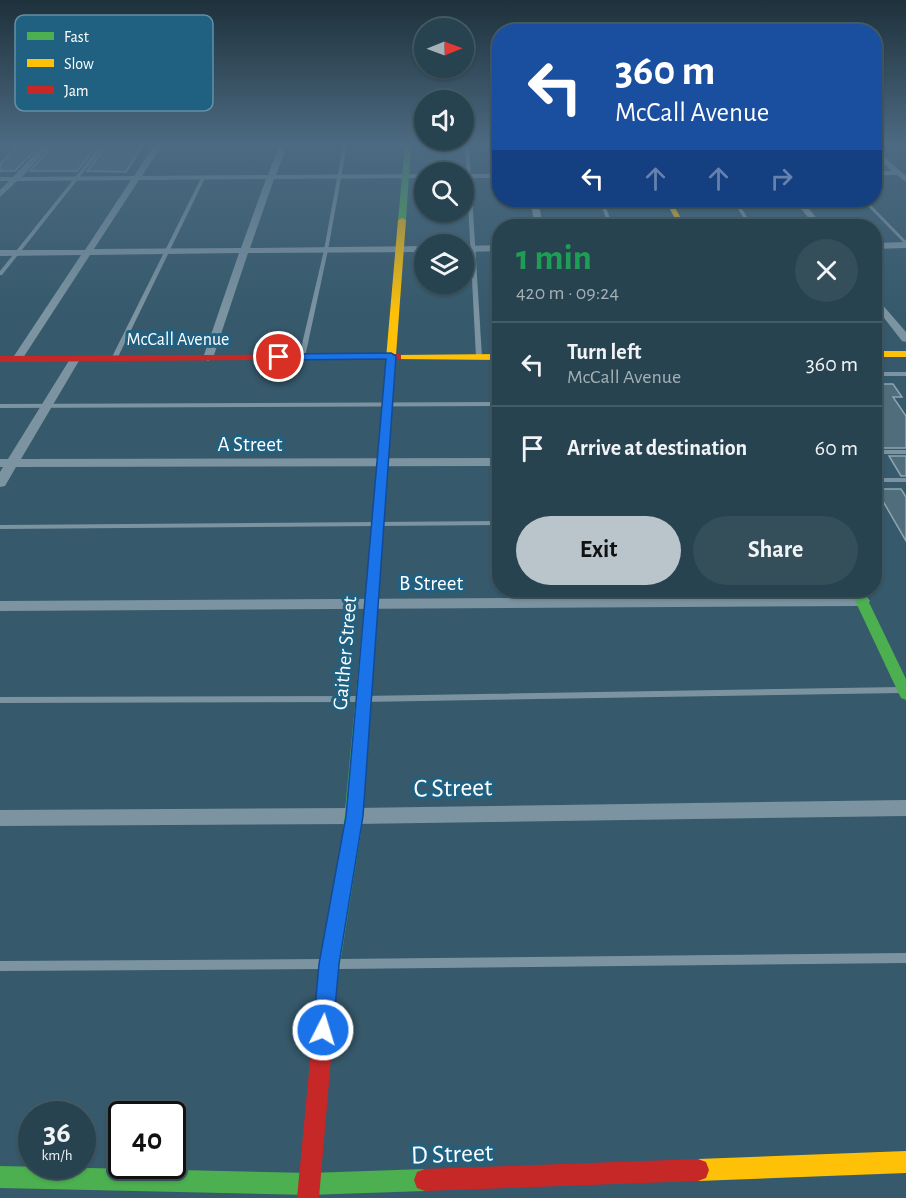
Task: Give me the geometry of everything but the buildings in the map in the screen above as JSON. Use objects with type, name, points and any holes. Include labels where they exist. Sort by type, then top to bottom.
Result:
[{"type":"street","points":[[17,359],[121,201]]},
{"type":"street","points":[[208,358],[263,201]]},
{"type":"street","name":"Gaither Street","points":[[308,1198],[329,964],[354,816],[376,524],[384,463],[403,201]]},
{"type":"street","points":[[804,207],[813,219]]},
{"type":"street","points":[[882,246],[906,245]]},
{"type":"street","points":[[474,249],[492,248]]},
{"type":"street","points":[[0,253],[414,249]]},
{"type":"street","points":[[882,308],[906,339]]},
{"type":"street","points":[[882,354],[906,354]]},
{"type":"street","name":"McCall Avenue","points":[[0,359],[492,357]]},
{"type":"street","points":[[0,483],[6,463],[46,406],[75,359]]},
{"type":"street","name":"A Street","points":[[6,463],[492,462]]},
{"type":"street","name":"B Street","points":[[0,606],[371,605],[761,597]]},
{"type":"street","points":[[860,597],[905,692]]},
{"type":"street","name":"C Street","points":[[0,818],[354,816],[906,808]]},
{"type":"street","name":"D Street","points":[[0,1177],[309,1184],[906,1162]]},
{"type":"lane","points":[[0,274],[58,201]]},
{"type":"lane","points":[[114,359],[192,201]]},
{"type":"lane","points":[[302,357],[335,201]]},
{"type":"lane","points":[[871,207],[882,219]]},
{"type":"lane","points":[[882,219],[906,245]]},
{"type":"lane","points":[[473,294],[479,357]]},
{"type":"lane","points":[[882,374],[906,374]]},
{"type":"lane","points":[[0,406],[492,404]]},
{"type":"lane","points":[[882,452],[906,452]]},
{"type":"lane","points":[[882,480],[906,480]]},
{"type":"lane","points":[[0,527],[492,523]]},
{"type":"lane","points":[[0,700],[362,699],[905,692]]},
{"type":"lane","points":[[0,966],[906,958]]},
{"type":"traffic: fast","points":[[402,220],[404,201]]},
{"type":"traffic: fast","points":[[328,977],[352,832],[376,544]]},
{"type":"traffic: fast","points":[[859,597],[906,694]]},
{"type":"traffic: fast","points":[[0,1177],[309,1184],[425,1180]]},
{"type":"traffic: slow","points":[[672,207],[678,219]]},
{"type":"traffic: slow","points":[[376,544],[402,220]]},
{"type":"traffic: slow","points":[[882,354],[906,354]]},
{"type":"traffic: slow","points":[[398,357],[492,357]]},
{"type":"traffic: slow","points":[[698,1170],[906,1162]]},
{"type":"traffic: jam","points":[[0,359],[398,357]]},
{"type":"traffic: jam","points":[[308,1198],[328,977]]},
{"type":"traffic: jam","points":[[425,1180],[698,1170]]},
{"type":"route","points":[[279,357],[391,356],[354,816],[329,964],[323,1030]]}]
